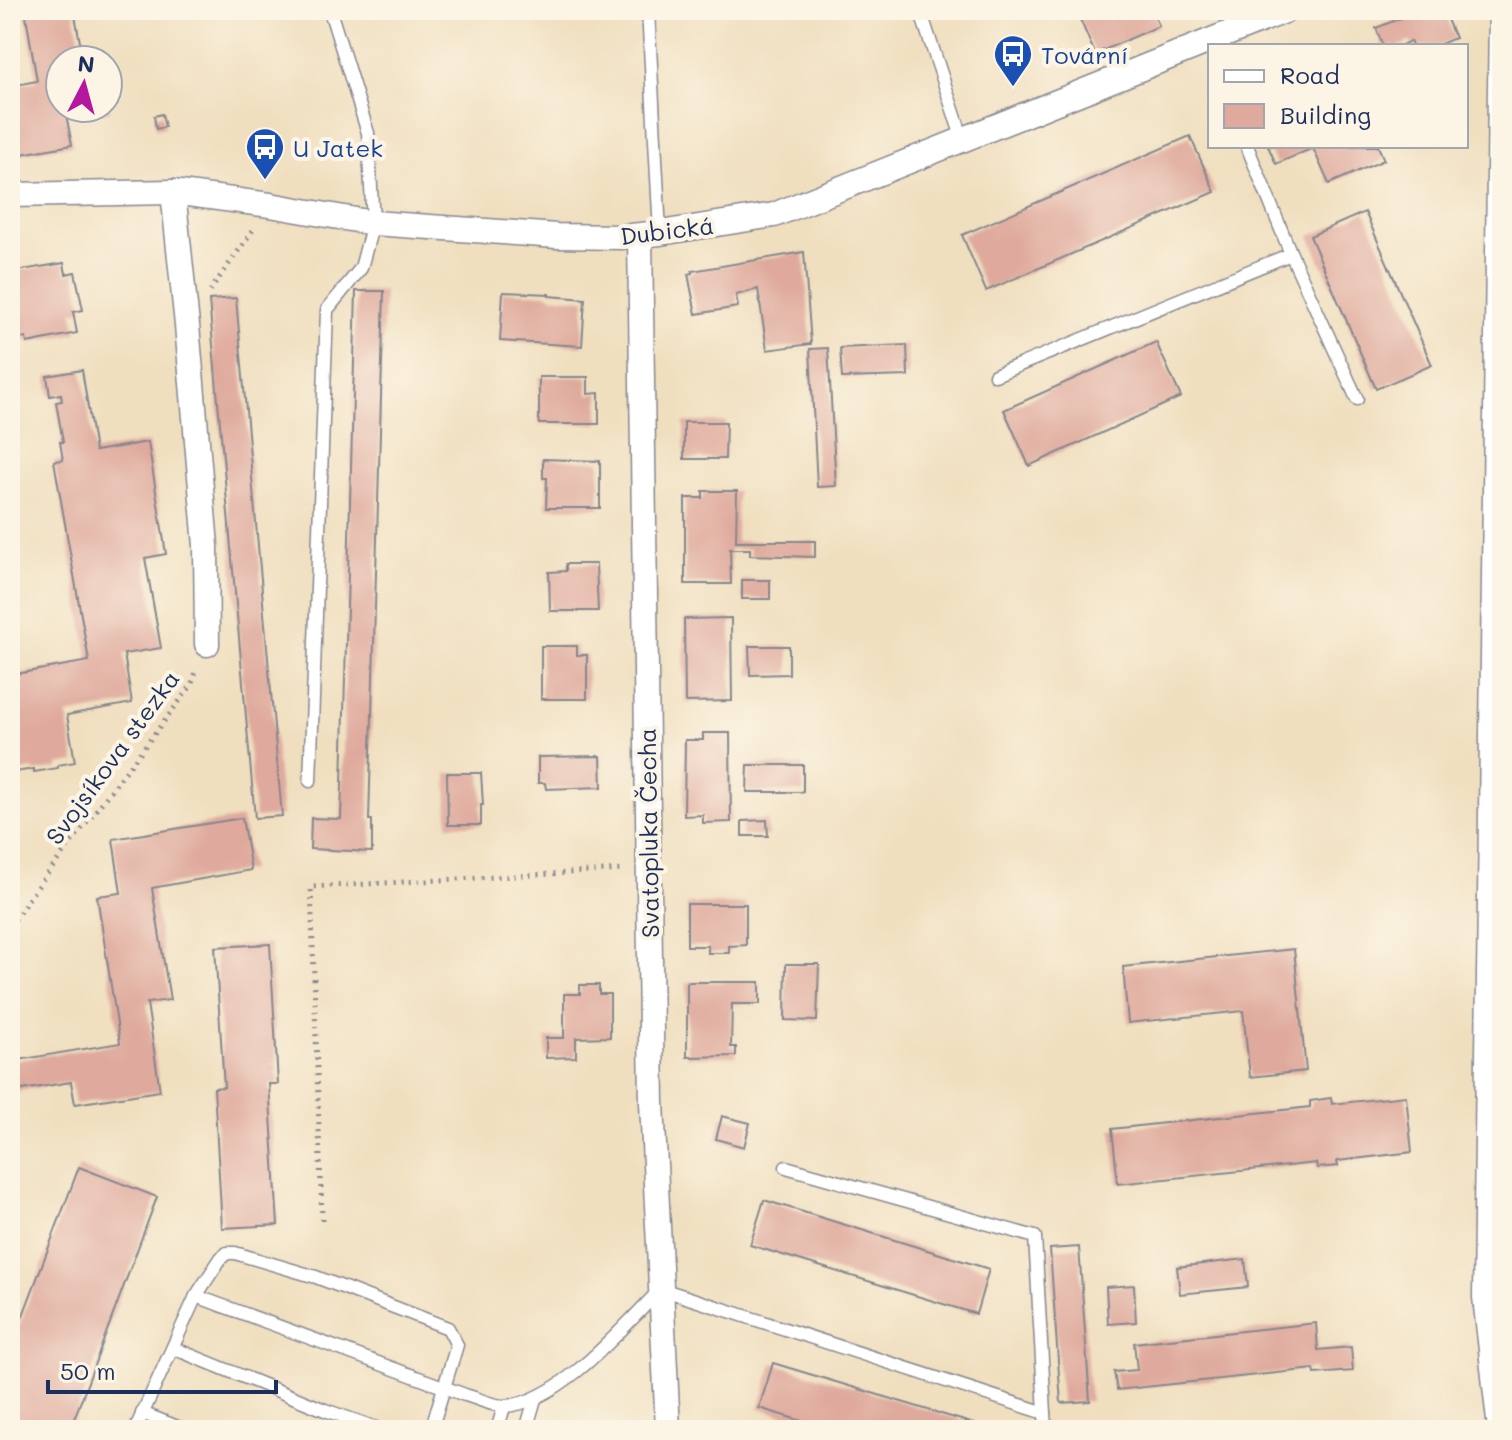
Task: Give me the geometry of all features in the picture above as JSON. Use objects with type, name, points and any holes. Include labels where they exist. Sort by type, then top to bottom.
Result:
[{"type":"street","name":"Dubická","points":[[1217,44],[1287,10]]},
{"type":"street","points":[[1500,1430],[1485,1297],[1501,10]]},
{"type":"street","name":"Dubická","points":[[10,195],[173,192],[373,223],[557,236],[650,235],[774,215],[1207,49]]},
{"type":"street","points":[[173,192],[206,546],[207,644]]},
{"type":"street","name":"Svatopluka Čecha","points":[[650,235],[648,869],[652,1103],[668,1430]]},
{"type":"lane","points":[[648,10],[650,235]]},
{"type":"lane","points":[[920,10],[963,140]]},
{"type":"lane","points":[[310,781],[327,310],[361,268],[373,223],[368,133],[331,14]]},
{"type":"lane","points":[[1248,148],[1291,254],[1357,399]]},
{"type":"lane","points":[[995,375],[1291,254]]},
{"type":"lane","points":[[786,1167],[1035,1237],[1046,1430]]},
{"type":"lane","points":[[135,1430],[196,1296],[221,1258],[227,1253],[235,1253],[316,1277],[448,1328],[457,1345],[431,1430]]},
{"type":"lane","points":[[196,1296],[504,1407],[535,1399],[564,1381],[595,1355],[661,1289],[1045,1413]]},
{"type":"lane","points":[[173,1348],[382,1430]]},
{"type":"lane","points":[[526,1430],[535,1399]]},
{"type":"lane","points":[[497,1430],[504,1407]]},
{"type":"lane","points":[[142,1413],[185,1430]]},
{"type":"path","points":[[187,325],[270,205]]},
{"type":"path","name":"Svojsíkova stezka","points":[[10,926],[191,686],[207,644]]},
{"type":"path","points":[[322,1220],[311,887],[648,869]]},
{"type":"building","points":[[25,10],[74,10],[80,44],[44,44],[44,124],[68,124],[72,145],[10,156],[10,86],[37,81]]},
{"type":"building","points":[[1076,10],[1152,10],[1159,26],[1095,54]]},
{"type":"building","points":[[1398,10],[1443,10],[1455,38],[1441,44],[1411,44],[1410,41],[1382,44],[1376,28],[1401,18]]},
{"type":"building","points":[[162,114],[165,127],[156,129],[154,116]]},
{"type":"building","points":[[1190,136],[1215,192],[986,291],[962,235]]},
{"type":"building","points":[[1269,148],[1313,148],[1276,164]]},
{"type":"building","points":[[1313,148],[1379,148],[1384,160],[1329,184]]},
{"type":"building","points":[[1365,212],[1432,365],[1376,389],[1310,236]]},
{"type":"building","points":[[804,252],[811,344],[767,350],[758,289],[736,295],[738,307],[696,314],[688,274],[692,271]]},
{"type":"building","points":[[64,263],[66,274],[75,272],[83,310],[73,312],[77,333],[27,343],[26,338],[10,340],[10,272]]},
{"type":"building","points":[[356,291],[384,291],[369,820],[372,820],[372,852],[310,849],[311,818],[341,819]]},
{"type":"building","points":[[503,292],[585,299],[582,346],[500,341]]},
{"type":"building","points":[[236,298],[282,816],[255,818],[209,300]]},
{"type":"building","points":[[1156,342],[1181,397],[1029,466],[1004,410]]},
{"type":"building","points":[[907,345],[908,376],[842,378],[840,348]]},
{"type":"building","points":[[828,348],[836,486],[817,487],[810,349]]},
{"type":"building","points":[[82,370],[95,451],[148,442],[166,554],[145,558],[161,648],[124,654],[132,703],[67,715],[75,762],[34,772],[34,769],[15,772],[10,776],[10,675],[89,661],[54,461],[63,460],[56,402],[62,401],[61,394],[50,396],[47,376]]},
{"type":"building","points":[[539,377],[588,377],[588,394],[599,393],[599,424],[539,424]]},
{"type":"building","points":[[684,422],[726,422],[725,459],[684,459]]},
{"type":"building","points":[[543,459],[600,461],[600,508],[546,508],[547,478],[543,478]]},
{"type":"building","points":[[703,491],[737,491],[736,541],[815,541],[815,557],[750,555],[750,549],[730,549],[731,584],[685,584],[685,498],[703,498]]},
{"type":"building","points":[[566,564],[596,564],[598,611],[550,611],[549,572],[566,571]]},
{"type":"building","points":[[742,580],[770,580],[770,599],[742,599]]},
{"type":"building","points":[[731,618],[732,701],[685,702],[684,619]]},
{"type":"building","points":[[541,646],[577,646],[577,655],[587,655],[587,699],[541,699]]},
{"type":"building","points":[[749,646],[789,646],[789,674],[750,675]]},
{"type":"building","points":[[703,733],[730,733],[731,822],[703,823],[703,815],[684,816],[685,740],[703,740]]},
{"type":"building","points":[[601,756],[602,787],[546,789],[545,783],[538,783],[538,757]]},
{"type":"building","points":[[748,765],[803,765],[803,792],[747,792]]},
{"type":"building","points":[[447,773],[481,773],[481,825],[448,825]]},
{"type":"building","points":[[242,818],[251,870],[152,888],[170,1000],[147,1003],[160,1091],[75,1104],[71,1082],[16,1091],[12,1061],[120,1043],[97,896],[121,893],[113,839]]},
{"type":"building","points":[[767,820],[768,836],[742,836],[742,821]]},
{"type":"building","points":[[687,904],[746,904],[746,945],[729,946],[729,953],[708,953],[708,946],[687,946]]},
{"type":"building","points":[[270,944],[278,1084],[269,1084],[278,1225],[222,1228],[214,1088],[224,1087],[215,947]]},
{"type":"building","points":[[1294,949],[1306,1071],[1250,1077],[1243,1011],[1128,1023],[1123,967]]},
{"type":"building","points":[[786,964],[819,964],[817,1021],[785,1020]]},
{"type":"building","points":[[687,982],[760,982],[760,1004],[732,1004],[731,1047],[736,1047],[736,1056],[687,1057]]},
{"type":"building","points":[[580,985],[599,985],[599,994],[610,994],[610,1037],[576,1038],[576,1057],[546,1058],[546,1038],[564,1038],[564,994],[580,994]]},
{"type":"building","points":[[1406,1096],[1412,1152],[1337,1161],[1338,1166],[1317,1168],[1316,1163],[1118,1184],[1112,1129],[1310,1107],[1310,1101],[1331,1098],[1332,1104]]},
{"type":"building","points":[[722,1116],[750,1123],[744,1147],[716,1139]]},
{"type":"building","points":[[79,1167],[157,1197],[70,1430],[13,1430],[10,1429],[10,1350]]},
{"type":"building","points":[[764,1200],[989,1269],[976,1314],[750,1245]]},
{"type":"building","points":[[1079,1247],[1090,1401],[1061,1403],[1050,1249]]},
{"type":"building","points":[[1245,1259],[1248,1287],[1180,1294],[1177,1267]]},
{"type":"building","points":[[1134,1285],[1136,1322],[1108,1324],[1106,1287]]},
{"type":"building","points":[[1316,1323],[1318,1350],[1351,1347],[1353,1371],[1315,1374],[1314,1369],[1117,1390],[1114,1372],[1137,1370],[1134,1343]]},
{"type":"building","points":[[773,1363],[991,1430],[831,1430],[759,1408]]},
{"type":"building","points":[[1092,1422],[1092,1430],[1063,1430],[1063,1424]]},
{"type":"place","name":"Tovární","points":[[1013,88]]},
{"type":"place","name":"U Jatek","points":[[265,181]]}]
